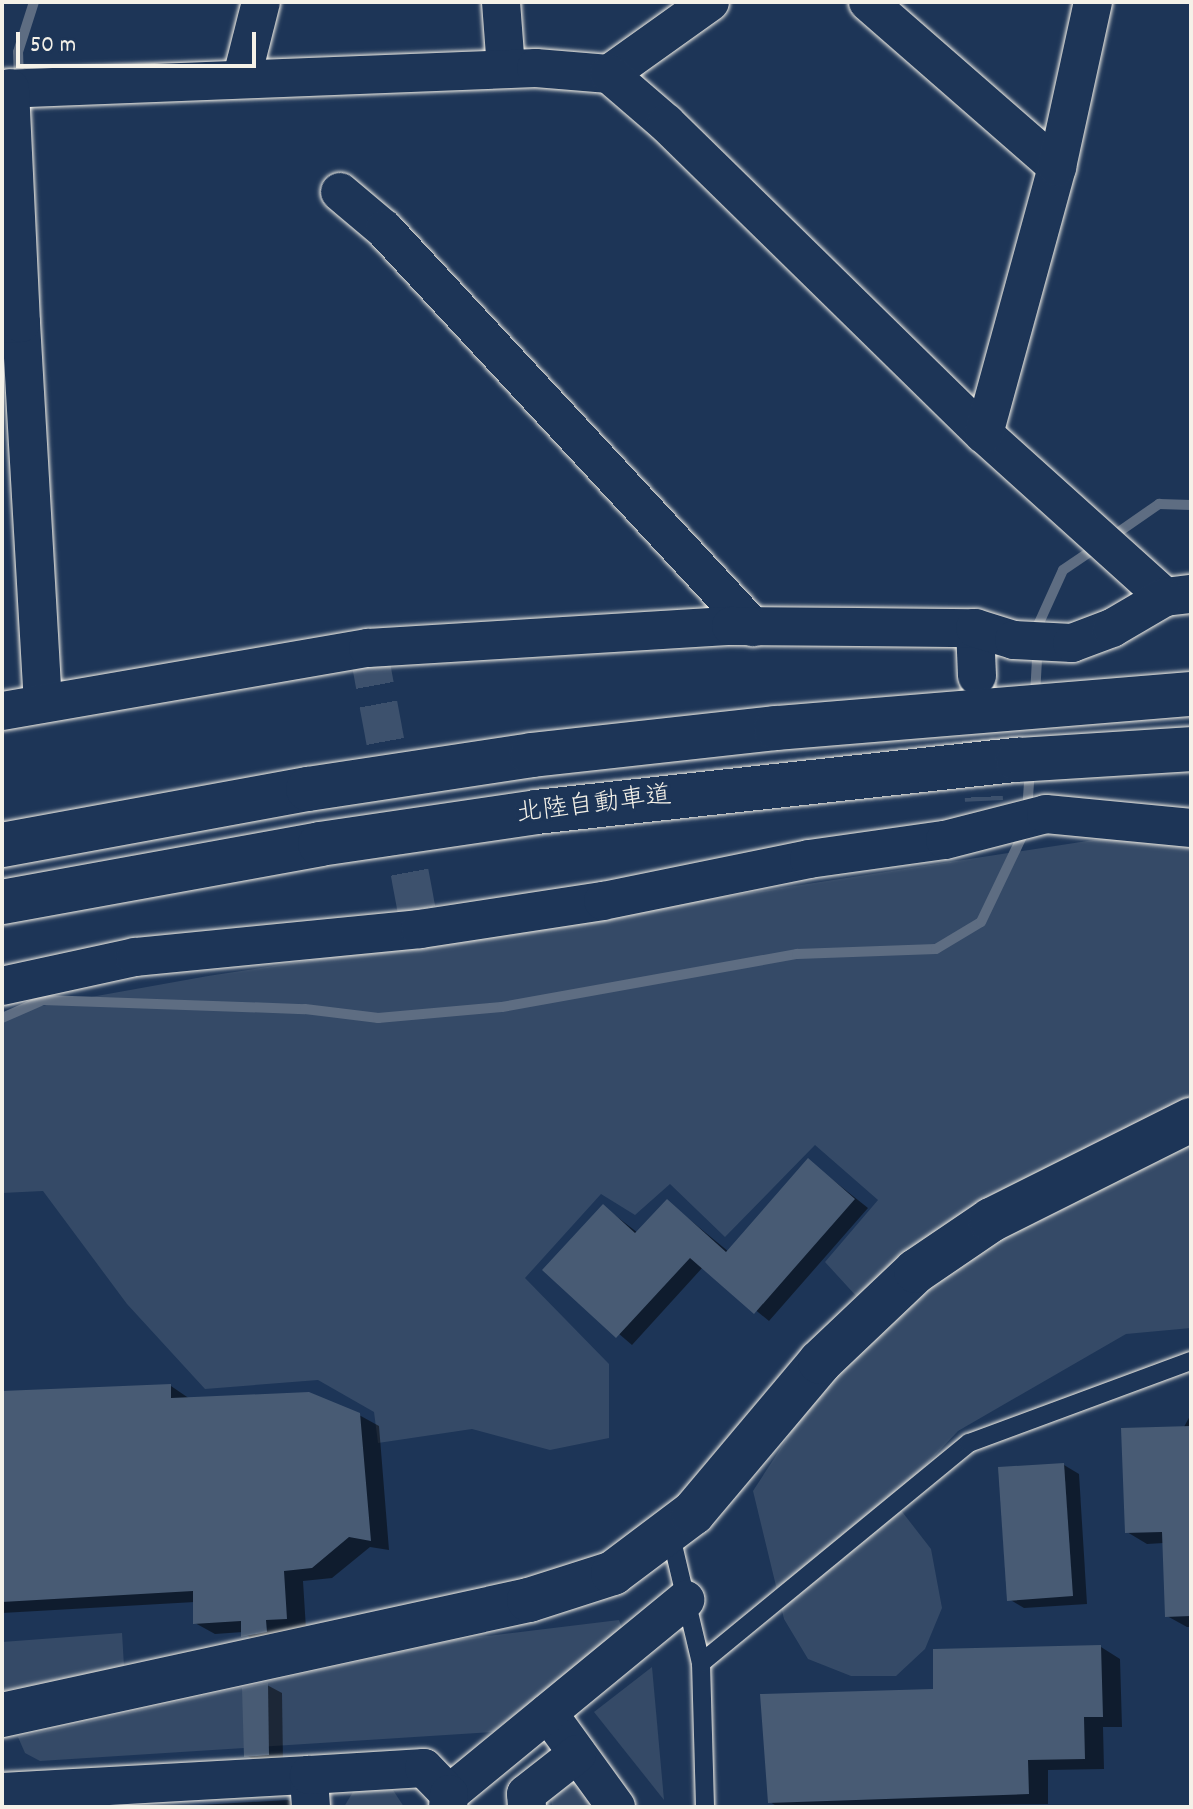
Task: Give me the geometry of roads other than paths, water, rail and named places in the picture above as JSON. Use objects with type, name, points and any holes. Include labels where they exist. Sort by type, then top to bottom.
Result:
[{"type":"main road","points":[[2,845],[308,789],[532,755],[791,726],[1191,694]]},
{"type":"main road","name":"北陸自動車道","points":[[2,902],[304,847],[552,810],[1018,760],[1191,749]]},
{"type":"main road","points":[[2,1715],[529,1600],[613,1573],[693,1513],[820,1362],[916,1271],[991,1220],[1191,1120]]},
{"type":"street","points":[[242,77],[261,2]]},
{"type":"street","points":[[501,2],[506,69]]},
{"type":"street","points":[[609,74],[710,2]]},
{"type":"street","points":[[868,2],[1057,167]]},
{"type":"street","points":[[984,434],[1057,167],[1093,2]]},
{"type":"street","points":[[2,711],[368,648],[753,627],[975,628],[1014,640],[1072,643],[1112,628],[1178,596],[984,434],[666,123],[609,74],[506,69],[6,88],[11,324],[43,703]]},
{"type":"street","points":[[340,192],[384,229],[753,627]]},
{"type":"street","points":[[975,628],[977,676]]},
{"type":"street","points":[[2,986],[135,957],[420,929],[603,901],[809,859],[945,840],[985,814],[1046,814],[1191,828]]},
{"type":"street","points":[[2,1792],[310,1791],[424,1768],[448,1800],[685,1600]]},
{"type":"street","points":[[548,1713],[616,1807]]},
{"type":"street","points":[[527,1807],[526,1794],[577,1754]]},
{"type":"lane","points":[[701,1663],[969,1443],[1191,1361]]},
{"type":"lane","points":[[670,1532],[701,1663],[705,1807]]},
{"type":"waterway","points":[[19,80],[18,52],[34,2]]},
{"type":"waterway","points":[[1110,538],[1159,504],[1191,505]]},
{"type":"waterway","points":[[1035,696],[1039,623],[1063,570],[1097,547]]},
{"type":"waterway","points":[[1027,812],[1030,768]]},
{"type":"waterway","points":[[2,1018],[43,1000],[305,1009],[378,1018],[502,1007],[797,954],[936,949],[981,922],[1026,828]]},
{"type":"tunnel","points":[[368,648],[420,929]]},
{"type":"tunnel","points":[[978,683],[984,801]]}]
